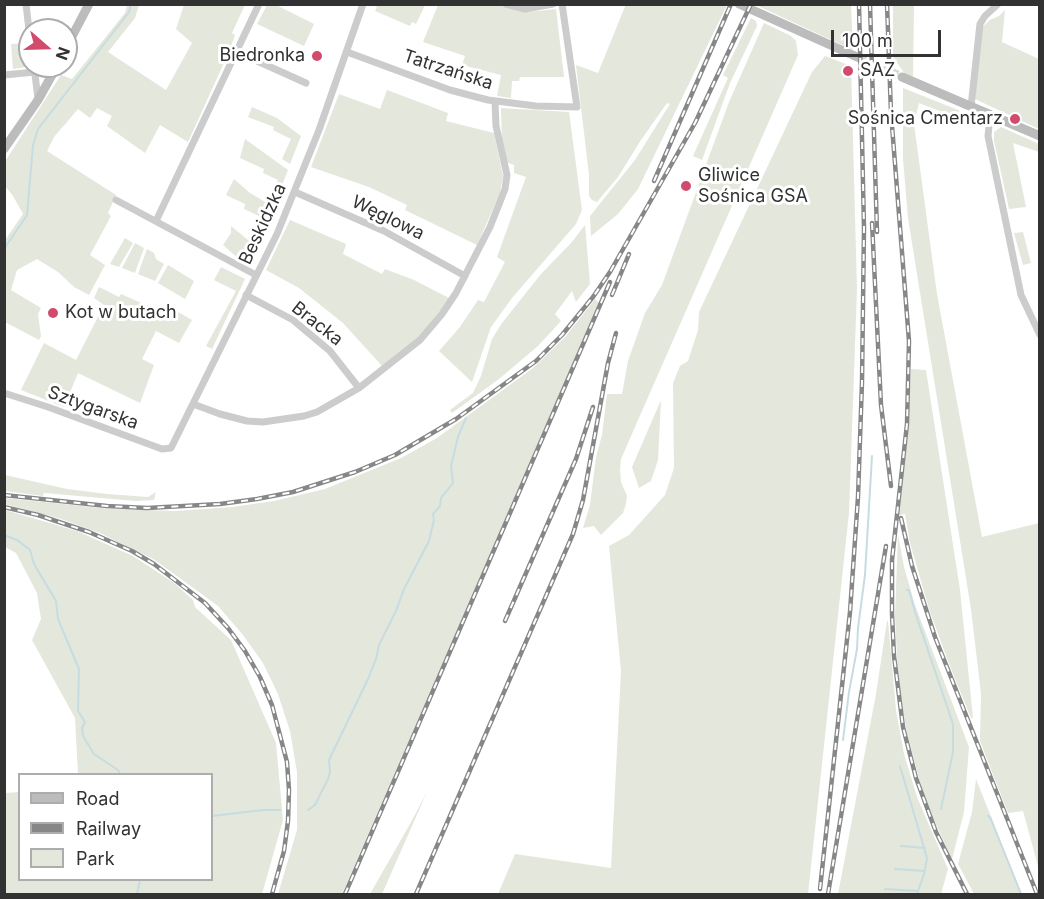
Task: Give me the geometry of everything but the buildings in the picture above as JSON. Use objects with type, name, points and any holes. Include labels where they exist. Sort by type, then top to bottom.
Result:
[{"type":"street","points":[[78,25],[89,4]]},
{"type":"street","points":[[156,221],[259,4]]},
{"type":"street","name":"Beskidzka","points":[[171,448],[277,234],[347,52],[363,4]]},
{"type":"street","points":[[506,4],[525,9],[553,4]]},
{"type":"street","name":"Tatrzańska","points":[[347,52],[450,90],[495,102],[577,107],[562,4]]},
{"type":"street","points":[[739,4],[857,57]]},
{"type":"street","points":[[970,107],[980,24],[998,4]]},
{"type":"street","points":[[237,52],[306,83]]},
{"type":"street","points":[[902,77],[1037,135]]},
{"type":"street","points":[[35,78],[38,100]]},
{"type":"street","points":[[4,149],[50,78]]},
{"type":"street","points":[[193,404],[220,414],[263,422],[293,419],[317,412],[359,388],[426,334],[442,314],[465,276],[490,227],[507,181],[496,126],[495,102]]},
{"type":"street","points":[[990,115],[988,136],[1024,304],[1040,335]]},
{"type":"street","name":"Węglowa","points":[[294,192],[384,231],[465,276]]},
{"type":"street","points":[[116,200],[256,275]]},
{"type":"street","name":"Bracka","points":[[246,295],[293,320],[330,351],[359,388]]},
{"type":"street","name":"Sztygarska","points":[[4,393],[162,449],[171,448]]},
{"type":"green space","points":[[626,4],[727,5],[638,189],[618,214],[591,236],[590,216],[635,160],[670,104],[667,103],[618,177],[597,202],[592,200],[589,196],[589,175],[576,65],[598,73]]},
{"type":"green space","points":[[759,4],[851,5],[853,50],[758,6]]},
{"type":"green space","points":[[127,5],[139,5],[135,18],[108,52],[166,90],[192,43],[176,29],[184,5],[245,5],[232,33],[235,35],[229,52],[188,142],[160,125],[145,153],[107,126],[112,116],[97,108],[90,118],[78,109],[54,137],[47,151],[116,195],[108,213],[111,216],[90,255],[105,265],[89,295],[74,287],[58,272],[37,259],[17,270],[11,290],[41,308],[38,314],[41,336],[39,340],[5,322],[5,240],[23,214],[5,186],[4,163],[59,78],[78,78],[78,72],[125,13]]},
{"type":"green space","points":[[267,5],[276,5],[314,24],[304,46],[257,24]]},
{"type":"green space","points":[[372,5],[425,5],[416,24],[412,22],[410,26],[375,11],[377,7]]},
{"type":"green space","points":[[438,5],[498,5],[527,12],[556,9],[564,77],[520,77],[519,81],[512,81],[511,98],[497,96],[501,75],[462,65],[465,56],[423,42]]},
{"type":"green space","points":[[893,5],[914,5],[913,77],[905,74],[893,57]]},
{"type":"green space","points":[[1005,10],[1002,42],[1039,59],[1039,129],[975,99],[982,27]]},
{"type":"green space","points":[[751,18],[756,21],[757,26],[730,83],[702,160],[693,156],[728,78],[723,75]]},
{"type":"green space","points":[[764,23],[791,36],[796,41],[798,55],[621,459],[621,482],[627,496],[623,513],[601,535],[594,526],[583,528],[590,505],[607,394],[622,394],[628,361],[645,313],[662,285],[729,102]]},
{"type":"green space","points":[[11,44],[18,44],[18,68],[13,69]]},
{"type":"green space","points":[[825,56],[851,66],[857,289],[849,513],[808,894],[498,894],[515,854],[611,868],[621,671],[609,546],[629,535],[665,495],[674,468],[673,383],[680,366],[688,361],[698,330],[699,312],[812,72]]},
{"type":"green space","points":[[903,88],[973,116],[970,123],[919,103],[914,124],[937,294],[982,537],[1039,523],[1039,870],[1023,811],[1008,813],[980,741],[981,694],[971,609],[908,218],[903,159]]},
{"type":"green space","points":[[387,90],[448,113],[446,121],[494,133],[503,176],[500,193],[477,245],[405,210],[407,205],[369,187],[311,167],[339,94],[380,109]]},
{"type":"green space","points":[[252,107],[277,118],[301,136],[290,164],[282,159],[291,139],[273,130],[274,127],[248,117]]},
{"type":"green space","points":[[501,108],[569,112],[582,210],[576,224],[512,298],[491,327],[472,382],[439,351],[460,327],[478,300],[484,302],[505,262],[497,257],[526,177],[514,173],[514,165],[506,162],[502,143]]},
{"type":"green space","points":[[1001,127],[1039,144],[1039,152],[1013,143],[1026,207],[1009,209],[994,141],[994,132]]},
{"type":"green space","points":[[245,139],[288,170],[275,203],[269,199],[278,180],[263,173],[264,169],[240,158]]},
{"type":"green space","points":[[234,179],[250,193],[272,206],[257,240],[251,236],[259,216],[244,209],[245,204],[226,195]]},
{"type":"green space","points":[[290,220],[346,244],[343,254],[382,274],[385,269],[414,280],[449,298],[418,338],[382,366],[343,323],[299,288],[266,270]]},
{"type":"green space","points":[[585,225],[590,284],[576,302],[572,291],[555,314],[561,321],[538,346],[499,379],[452,413],[450,410],[473,393],[481,376],[492,339],[502,323],[541,274]]},
{"type":"green space","points":[[231,226],[254,245],[248,261],[240,260],[223,245],[231,233]]},
{"type":"green space","points":[[1023,232],[1031,263],[1023,265],[1014,233]]},
{"type":"green space","points":[[125,238],[133,243],[119,267],[110,264]]},
{"type":"green space","points":[[135,243],[144,248],[135,273],[122,268]]},
{"type":"green space","points":[[147,249],[164,264],[155,281],[138,274]]},
{"type":"green space","points":[[168,265],[194,281],[185,299],[158,283]]},
{"type":"green space","points":[[221,267],[245,279],[212,349],[206,346],[236,291],[214,280]]},
{"type":"green space","points":[[99,287],[119,297],[121,294],[155,309],[157,307],[174,317],[178,312],[192,320],[179,343],[156,331],[142,359],[154,365],[140,403],[78,373],[64,407],[21,390],[44,343],[76,360],[104,305],[94,298]]},
{"type":"green space","points":[[595,299],[599,303],[342,894],[278,894],[297,830],[297,772],[290,731],[278,694],[263,663],[218,606],[155,560],[100,533],[61,519],[5,504],[5,498],[111,509],[176,511],[274,501],[325,489],[401,458],[437,438],[533,368],[566,336]]},
{"type":"green space","points":[[911,369],[926,370],[960,590],[973,718],[971,718],[949,664],[929,609],[910,543],[905,514],[898,515],[908,435]]},
{"type":"green space","points":[[661,400],[658,460],[651,481],[639,488],[632,467]]},
{"type":"green space","points":[[5,475],[67,489],[107,494],[148,497],[156,492],[154,500],[136,501],[44,493],[43,496],[5,491]]},
{"type":"green space","points":[[5,510],[77,531],[133,556],[174,583],[193,600],[195,607],[231,640],[276,743],[283,820],[262,894],[5,894],[5,793],[18,792],[18,881],[213,881],[213,773],[78,773],[75,718],[32,640],[41,619],[37,593],[16,553],[5,547]]},
{"type":"green space","points":[[898,534],[904,567],[915,605],[969,747],[964,812],[952,859],[930,812],[921,786],[902,704],[898,677],[895,615]]},
{"type":"green space","points":[[887,621],[896,710],[904,754],[917,797],[948,869],[941,894],[838,894],[876,694]]},
{"type":"green space","points":[[976,779],[1022,894],[974,894],[958,864],[972,812]]},
{"type":"green space","points":[[427,792],[382,894],[370,894],[410,824]]},
{"type":"waterway","points":[[4,249],[27,215],[33,145],[38,129],[129,12],[131,4]]},
{"type":"waterway","points":[[308,810],[315,805],[328,779],[329,760],[368,679],[379,645],[404,589],[429,541],[434,520],[433,514],[440,506],[441,498],[453,483],[451,466],[458,437],[466,418]]},
{"type":"waterway","points":[[843,740],[857,649],[865,575],[872,456]]},
{"type":"waterway","points":[[4,535],[17,540],[30,550],[34,564],[56,601],[58,619],[79,669],[78,711],[85,722],[82,728],[83,736],[94,754],[120,773]]},
{"type":"waterway","points":[[907,590],[909,590],[953,724],[953,752],[941,809]]},
{"type":"waterway","points":[[900,766],[927,858],[917,894]]},
{"type":"waterway","points":[[213,816],[280,810]]},
{"type":"waterway","points":[[988,816],[1021,894]]},
{"type":"waterway","points":[[901,846],[925,848]]},
{"type":"waterway","points":[[895,869],[925,871]]},
{"type":"waterway","points":[[137,894],[140,881]]},
{"type":"waterway","points":[[885,889],[918,891]]},
{"type":"tunnel","points":[[857,57],[873,65]]},
{"type":"tunnel","points":[[877,66],[902,77]]},
{"type":"railway","points":[[654,181],[731,4]]},
{"type":"railway","points":[[4,495],[147,508],[220,504],[257,499],[293,492],[355,472],[395,455],[456,419],[536,361],[562,335],[593,297],[610,272],[695,123],[751,4]]},
{"type":"railway","points":[[820,889],[850,612],[858,497],[864,228],[859,4]]},
{"type":"railway","points":[[870,4],[877,232]]},
{"type":"railway","points":[[887,4],[891,113],[909,341],[907,424],[892,560],[894,656],[903,727],[916,778],[936,832],[967,894]]},
{"type":"railway","points":[[872,223],[881,405],[891,486]]},
{"type":"railway","points":[[612,295],[629,254]]},
{"type":"railway","points":[[345,894],[610,282]]},
{"type":"railway","points":[[416,894],[573,534],[583,500],[608,363],[616,333]]},
{"type":"railway","points":[[505,621],[576,459],[593,407]]},
{"type":"railway","points":[[4,507],[38,515],[89,532],[132,551],[154,564],[205,603],[245,651],[272,705],[287,762],[288,821],[284,851],[272,894]]},
{"type":"railway","points":[[901,518],[912,566],[935,637],[1037,894]]},
{"type":"railway","points":[[828,894],[886,546]]},
{"type":"place","name":"Biedronka","points":[[317,56]]},
{"type":"place","name":"SAZ","points":[[848,71]]},
{"type":"place","name":"Sośnica Cmentarz","points":[[1015,119]]},
{"type":"place","name":"Gliwice Sośnica GSA","points":[[686,186]]},
{"type":"place","name":"Kot w butach","points":[[53,313]]}]
